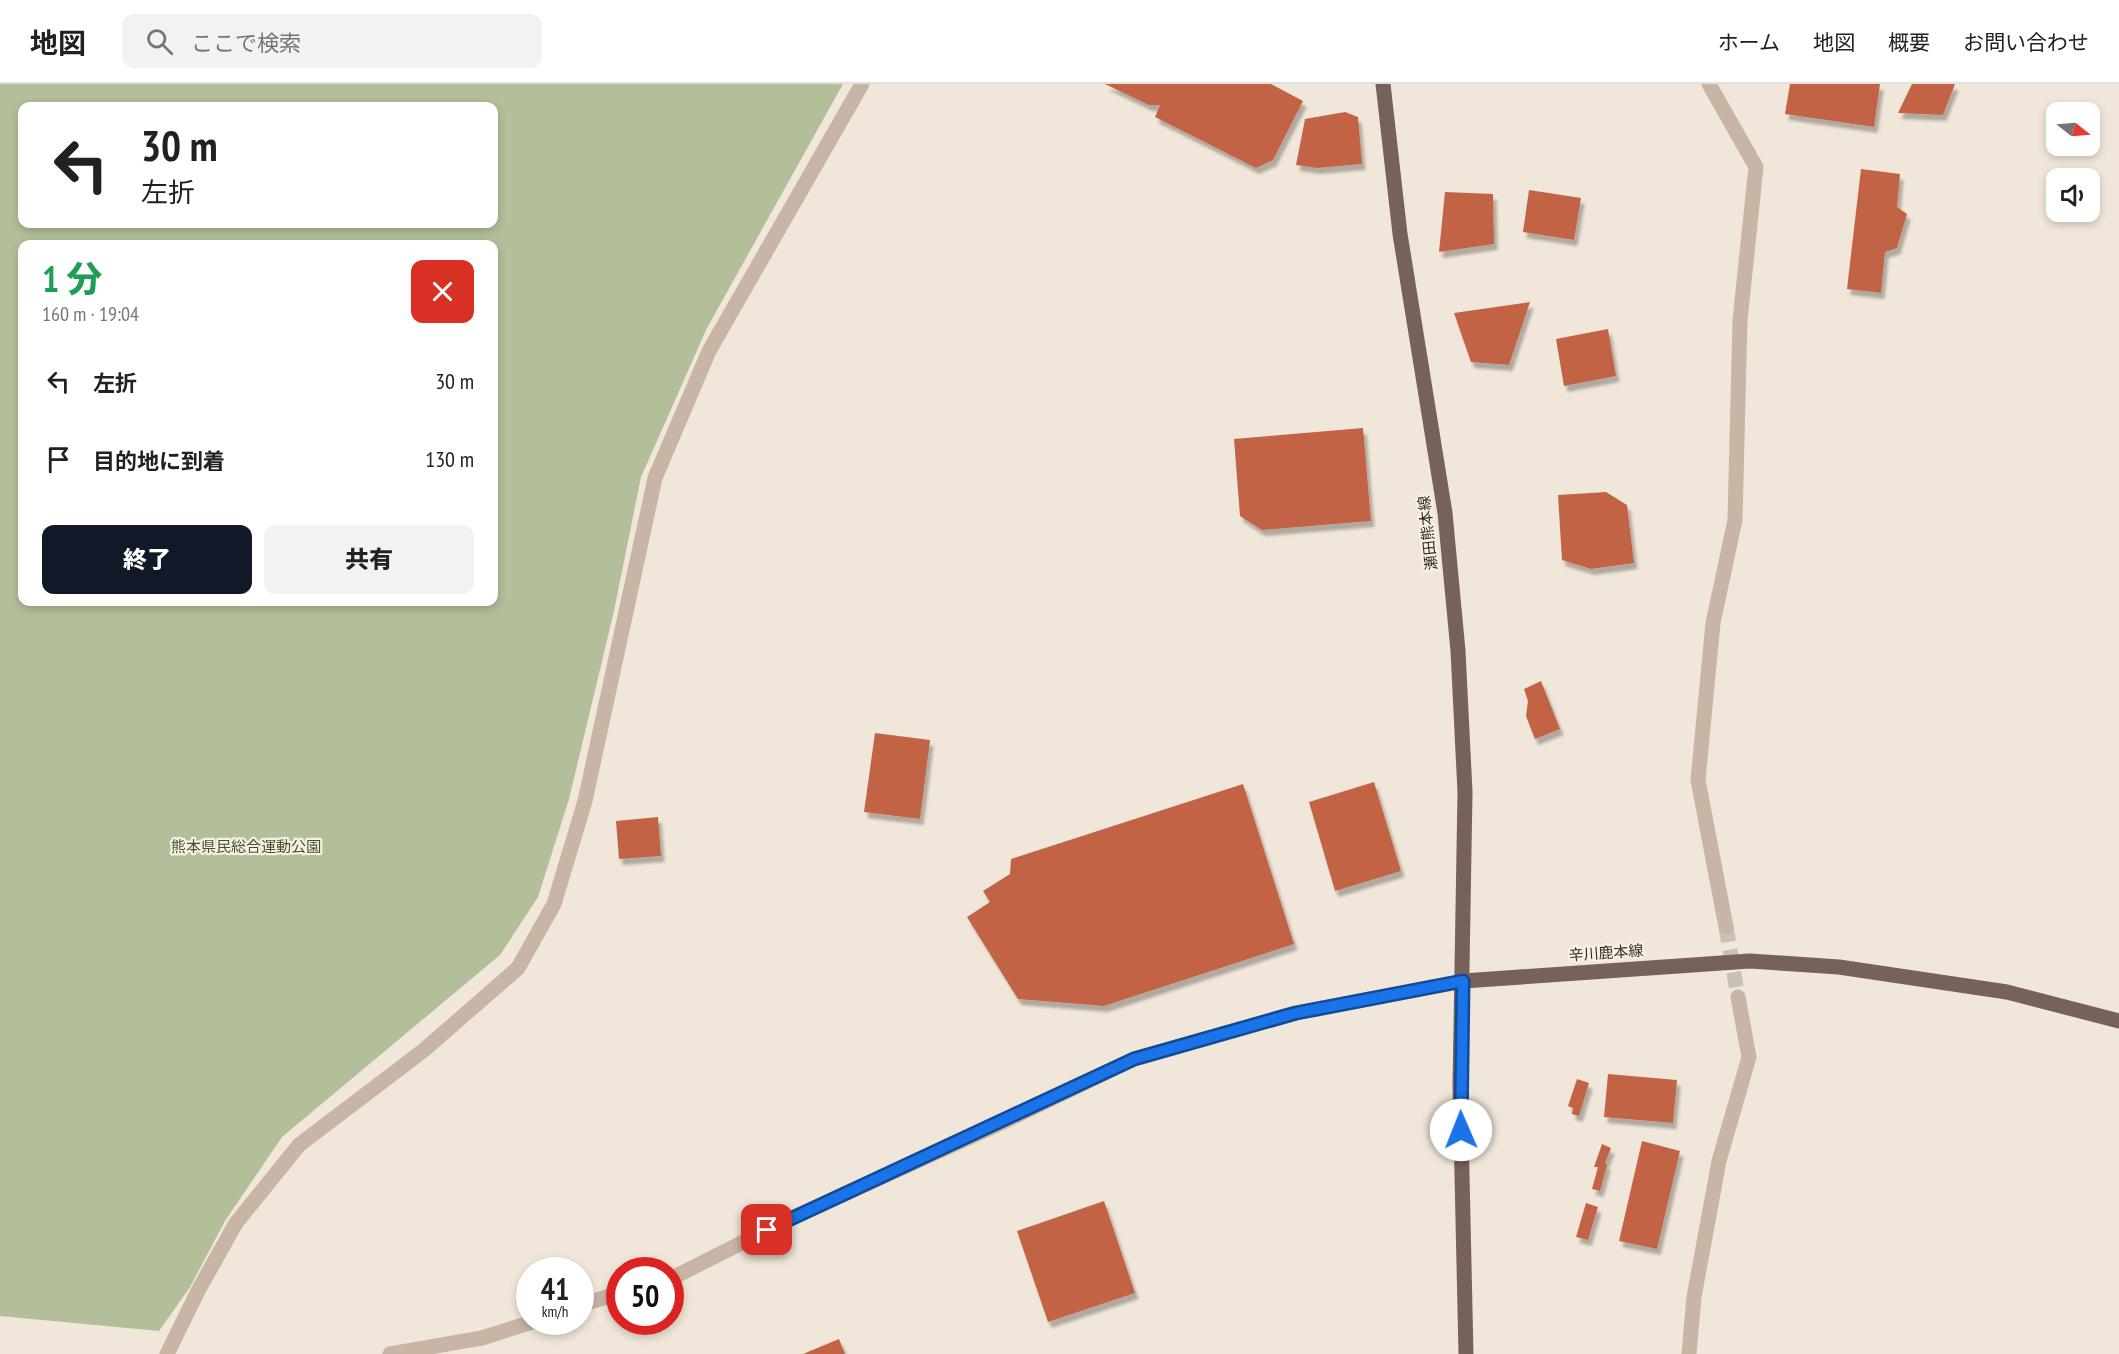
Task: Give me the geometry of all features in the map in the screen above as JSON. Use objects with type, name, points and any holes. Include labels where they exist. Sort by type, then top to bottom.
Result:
[{"type":"main road","name":"瀬田熊本線","points":[[1383,84],[1400,234],[1445,513],[1458,651],[1465,792],[1463,981]]},
{"type":"main road","name":"辛川鹿本線","points":[[1463,981],[1750,961],[1839,967],[2007,992],[2119,1021]]},
{"type":"main road","points":[[1463,981],[1460,1084],[1466,1354]]},
{"type":"street","points":[[167,1354],[199,1288],[236,1223],[299,1145],[424,1050],[518,968],[554,904],[585,801],[655,478],[708,351],[862,84]]},
{"type":"street","points":[[1709,84],[1756,167],[1740,320],[1735,520],[1713,623],[1698,780],[1726,927]]},
{"type":"street","points":[[684,1272],[785,1221],[995,1126],[1134,1059],[1296,1013],[1463,981]]},
{"type":"street","points":[[1689,1354],[1695,1297],[1719,1161],[1749,1057],[1738,996]]},
{"type":"street","points":[[390,1354],[482,1338],[516,1327]]},
{"type":"green space","name":"熊本県民総合運動公園","points":[[0,84],[843,84],[707,328],[641,477],[614,611],[569,799],[538,897],[500,955],[282,1137],[225,1221],[190,1287],[159,1331],[0,1316]]},
{"type":"building","points":[[1105,84],[1271,84],[1303,101],[1273,160],[1256,168],[1155,117],[1160,105],[1149,105]]},
{"type":"building","points":[[1790,84],[1880,84],[1874,127],[1785,114]]},
{"type":"building","points":[[1912,84],[1955,84],[1943,115],[1898,113]]},
{"type":"building","points":[[1345,112],[1358,117],[1362,164],[1317,168],[1296,165],[1305,119]]},
{"type":"building","points":[[1861,169],[1900,174],[1897,207],[1907,214],[1897,248],[1885,252],[1881,293],[1847,289]]},
{"type":"building","points":[[1529,190],[1581,198],[1574,240],[1523,232]]},
{"type":"building","points":[[1445,192],[1493,194],[1494,244],[1439,252]]},
{"type":"building","points":[[1530,302],[1509,365],[1471,362],[1454,313]]},
{"type":"building","points":[[1608,329],[1616,376],[1564,386],[1556,339]]},
{"type":"building","points":[[1363,428],[1371,521],[1262,530],[1240,516],[1234,439]]},
{"type":"building","points":[[1606,492],[1627,505],[1634,563],[1591,569],[1562,560],[1558,495]]},
{"type":"building","points":[[1541,681],[1560,729],[1535,739],[1526,716],[1528,701],[1524,689]]},
{"type":"building","points":[[875,733],[930,740],[920,819],[864,812]]},
{"type":"building","points":[[1374,782],[1401,871],[1335,891],[1309,802]]},
{"type":"building","points":[[1243,784],[1294,944],[1104,1006],[1018,999],[967,917],[990,902],[983,891],[1010,874],[1011,859]]},
{"type":"building","points":[[658,817],[661,856],[619,859],[616,821]]},
{"type":"building","points":[[1608,1074],[1677,1080],[1673,1123],[1604,1117]]},
{"type":"building","points":[[1577,1079],[1589,1083],[1579,1116],[1572,1114],[1573,1108],[1568,1106]]},
{"type":"building","points":[[1642,1141],[1680,1151],[1657,1249],[1619,1241]]},
{"type":"building","points":[[1602,1144],[1611,1148],[1605,1163],[1607,1165],[1600,1191],[1592,1189],[1598,1167],[1594,1167]]},
{"type":"building","points":[[1104,1201],[1135,1293],[1048,1322],[1017,1231]]},
{"type":"building","points":[[1586,1203],[1598,1207],[1588,1240],[1576,1237]]},
{"type":"building","points":[[839,1339],[845,1354],[803,1354]]},
{"type":"tunnel","points":[[1726,927],[1738,997]]},
{"type":"route","points":[[767,1230],[995,1126],[1134,1059],[1296,1013],[1463,981],[1461,1130]]}]
